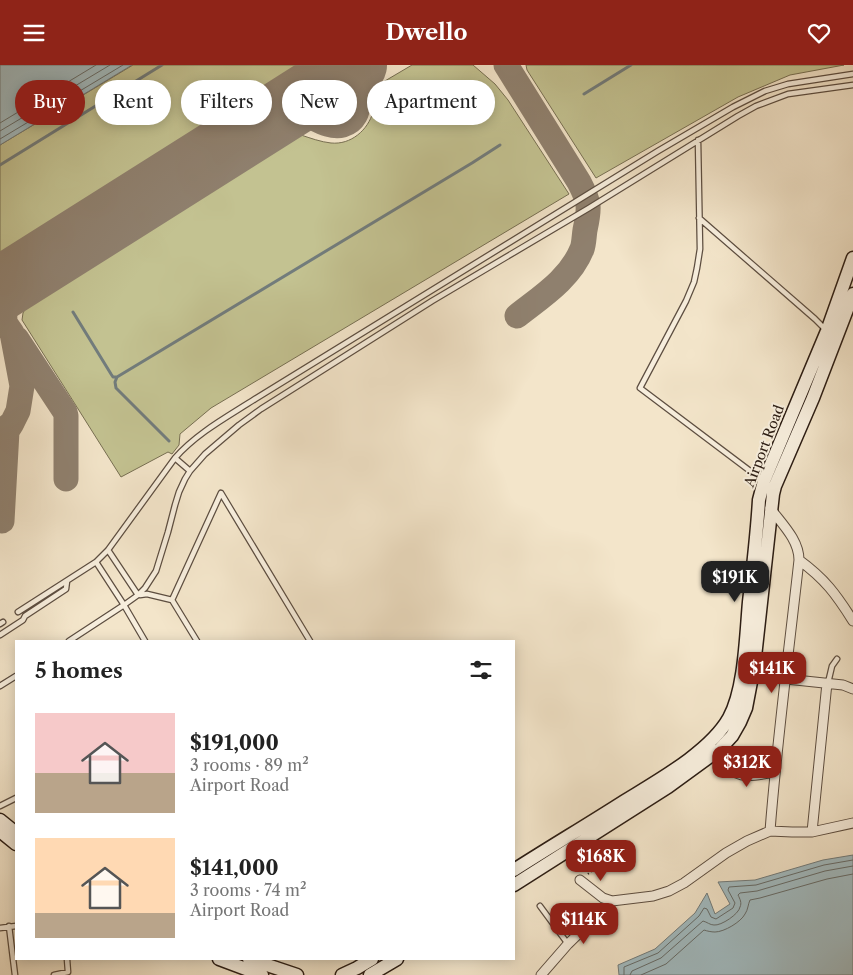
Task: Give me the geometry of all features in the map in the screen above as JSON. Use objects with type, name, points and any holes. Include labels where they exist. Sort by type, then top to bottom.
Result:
[{"type":"main road","name":"Airport Road","points":[[515,869],[692,757],[713,740],[730,717],[738,692],[756,589],[765,508],[764,481],[827,331],[853,258]]},
{"type":"main road","name":"Airport Road","points":[[765,508],[816,389],[853,293]]},
{"type":"main road","name":"Airport Road","points":[[515,884],[668,787],[720,749],[732,736],[746,708],[754,666],[756,589]]},
{"type":"main road","points":[[0,820],[15,832]]},
{"type":"main road","points":[[0,831],[15,843]]},
{"type":"main road","points":[[222,960],[262,975]]},
{"type":"main road","points":[[252,960],[297,975]]},
{"type":"main road","points":[[342,975],[370,960],[373,974],[394,960]]},
{"type":"street","points":[[765,508],[795,542],[799,551],[770,831]]},
{"type":"street","points":[[799,560],[825,581],[853,621]]},
{"type":"street","points":[[786,679],[843,685],[853,689]]},
{"type":"street","points":[[812,832],[827,683]]},
{"type":"street","points":[[730,768],[734,773],[742,776],[775,772]]},
{"type":"street","points":[[580,881],[603,898],[612,901],[653,896],[669,891],[684,883],[726,853],[770,831],[812,832],[853,823]]},
{"type":"street","points":[[541,975],[568,944],[612,901]]},
{"type":"lane","points":[[18,612],[96,562],[108,550],[175,458],[198,436],[255,399],[658,151],[733,107],[765,91],[788,83],[853,74]]},
{"type":"lane","points":[[71,640],[124,605],[146,588],[156,571],[179,492],[190,471],[205,454],[261,409],[432,301],[756,106],[788,94],[853,85]]},
{"type":"lane","points":[[698,140],[700,249],[694,282],[640,388],[764,481]]},
{"type":"lane","points":[[658,151],[664,161]]},
{"type":"lane","points":[[699,218],[827,331]]},
{"type":"lane","points":[[428,293],[432,301]]},
{"type":"lane","points":[[255,399],[261,409]]},
{"type":"lane","points":[[175,458],[190,471]]},
{"type":"lane","points":[[172,600],[221,493],[309,640]]},
{"type":"lane","points":[[108,550],[138,595]]},
{"type":"lane","points":[[96,562],[144,640]]},
{"type":"lane","points":[[0,635],[23,621],[25,617],[66,589],[67,581]]},
{"type":"lane","points":[[138,595],[147,594],[172,600],[196,640]]},
{"type":"lane","points":[[0,628],[6,631]]},
{"type":"lane","points":[[827,683],[832,667],[838,659]]},
{"type":"lane","points":[[0,686],[15,676]]},
{"type":"lane","points":[[0,806],[15,798]]},
{"type":"lane","points":[[540,906],[568,944]]},
{"type":"lane","points":[[0,928],[15,925]]},
{"type":"lane","points":[[9,927],[15,975]]},
{"type":"lane","points":[[54,975],[68,972],[67,960]]},
{"type":"path","points":[[580,881],[626,841]]},
{"type":"shaded area","points":[[133,65],[298,65],[272,81],[181,80],[181,125],[203,125],[0,253],[0,145],[33,125],[85,125],[85,94],[95,88],[95,125],[171,125],[171,80],[108,80]]},
{"type":"shaded area","points":[[412,65],[473,65],[490,80],[387,80]]},
{"type":"shaded area","points":[[526,65],[844,65],[790,75],[738,97],[596,178],[527,70]]},
{"type":"shaded area","points":[[495,84],[508,100],[569,194],[211,408],[180,434],[179,445],[172,454],[168,452],[121,477],[22,320],[28,303],[301,135],[319,141],[338,143],[352,139],[367,125],[495,125]]},
{"type":"water","points":[[0,65],[132,65],[107,80],[95,80],[95,87],[85,93],[85,80],[15,80],[15,125],[33,125],[0,145]]},
{"type":"water","points":[[853,855],[853,975],[619,975],[618,965],[655,949],[695,913],[707,893],[715,914],[730,904],[718,882],[755,880],[823,860]]},
{"type":"waterway","points":[[0,165],[162,65]]},
{"type":"waterway","points":[[584,94],[631,65]]},
{"type":"waterway","points":[[73,312],[113,377],[117,377],[500,145]]},
{"type":"waterway","points":[[117,377],[115,382],[116,388],[169,441]]},
{"type":"taxiway","points":[[506,65],[579,182],[588,205],[583,245],[577,260],[554,287],[517,316]]},
{"type":"taxiway","points":[[332,125],[343,125]]},
{"type":"taxiway","points":[[0,432],[12,423],[18,411],[22,386],[12,333],[5,323],[4,293],[7,287],[23,275]]},
{"type":"taxiway","points":[[17,339],[65,412],[66,479]]},
{"type":"taxiway","points":[[2,521],[7,431],[12,423]]},
{"type":"runway","points":[[0,289],[355,65]]}]
